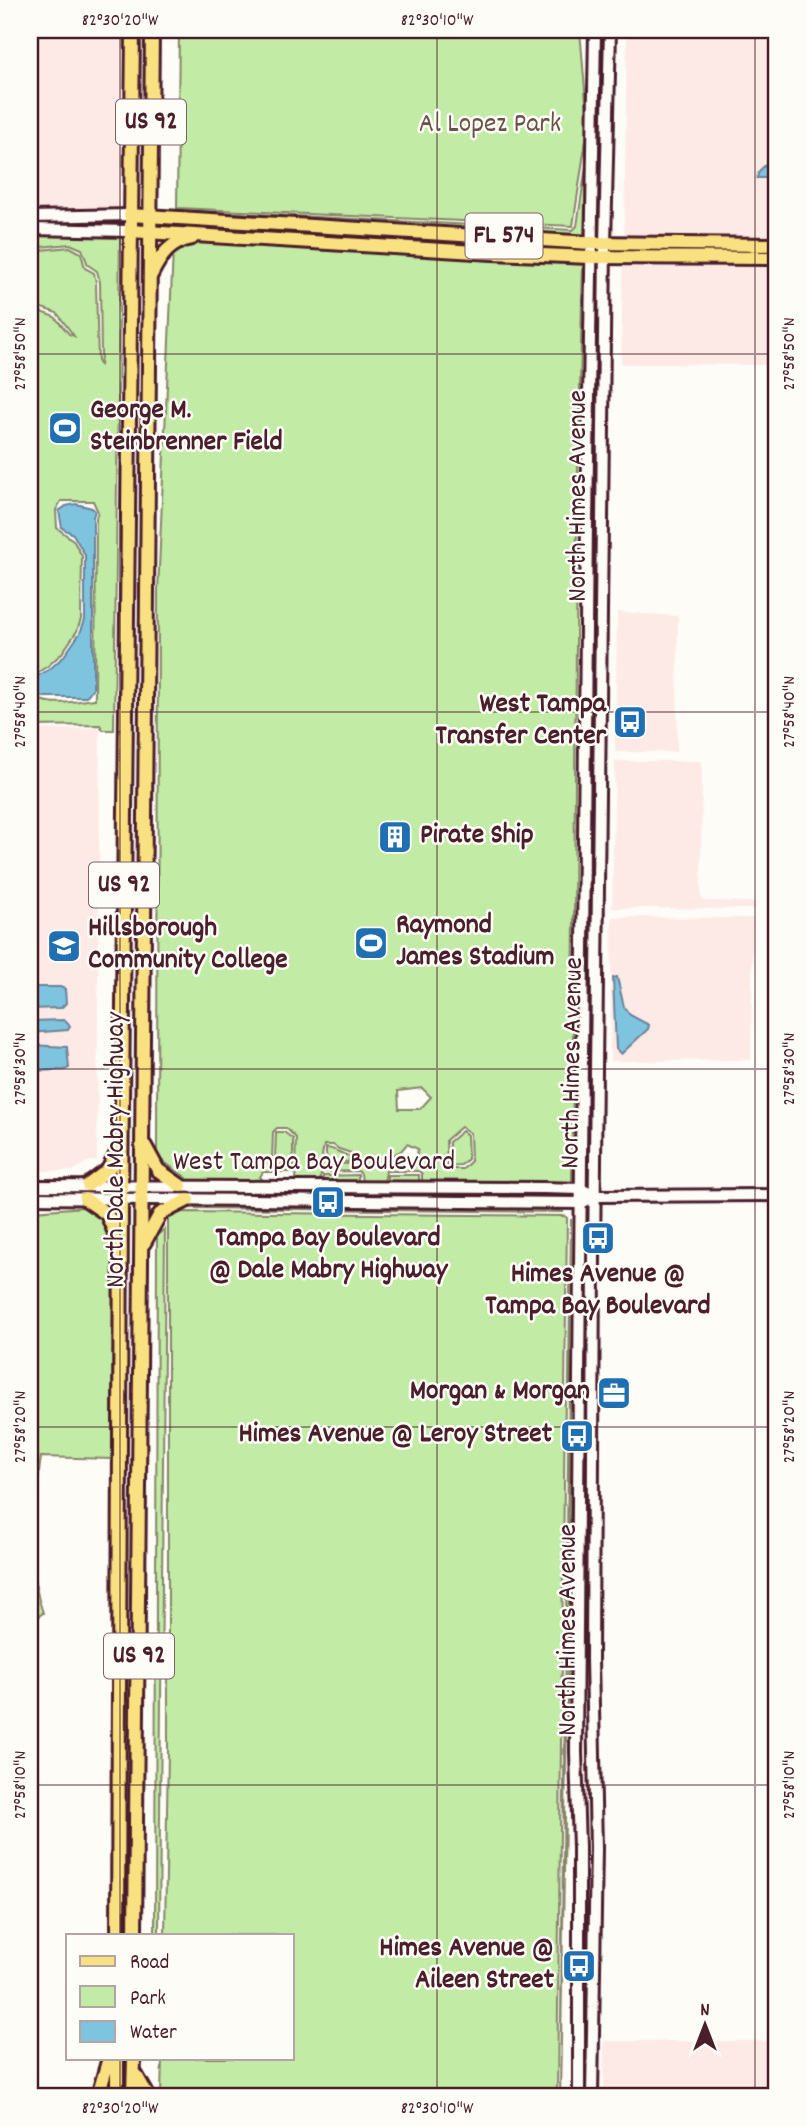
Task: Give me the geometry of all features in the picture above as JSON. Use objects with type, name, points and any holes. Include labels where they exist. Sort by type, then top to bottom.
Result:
[{"type":"main road","name":"North Dale Mabry Highway","points":[[118,1934],[121,1142],[133,30]]},
{"type":"main road","name":"North Dale Mabry Highway","points":[[135,1934],[152,30]]},
{"type":"main road","name":"FL 574","points":[[130,215],[591,243],[605,250],[777,258]]},
{"type":"main road","name":"FL 574","points":[[130,230],[590,257],[605,250],[777,245]]},
{"type":"main road","points":[[149,281],[166,249],[199,236]]},
{"type":"main road","points":[[127,710],[146,710]]},
{"type":"main road","points":[[88,1185],[108,1170],[121,1142]]},
{"type":"main road","points":[[143,1142],[158,1170],[181,1186]]},
{"type":"main road","points":[[85,1199],[107,1214],[121,1250]]},
{"type":"main road","points":[[142,1246],[160,1214],[188,1200]]},
{"type":"main road","points":[[120,1600],[139,1600]]},
{"type":"main road","points":[[98,2096],[108,2060]]},
{"type":"main road","points":[[117,2060],[117,2096]]},
{"type":"main road","points":[[134,2064],[134,2096]]},
{"type":"main road","points":[[134,2064],[148,2096]]},
{"type":"street","name":"North Himes Avenue","points":[[579,2096],[580,1228],[590,257],[595,30]]},
{"type":"street","name":"North Himes Avenue","points":[[592,2096],[596,1848],[592,1605],[601,575],[610,30]]},
{"type":"street","points":[[30,217],[130,215]]},
{"type":"street","points":[[30,229],[130,230]]},
{"type":"street","points":[[587,576],[601,575]]},
{"type":"street","name":"West Tampa Bay Boulevard","points":[[30,1186],[485,1187],[581,1189],[596,1196]]},
{"type":"street","points":[[254,1186],[254,1201]]},
{"type":"street","points":[[281,1186],[281,1201]]},
{"type":"street","points":[[365,1187],[365,1201]]},
{"type":"street","points":[[485,1187],[486,1201]]},
{"type":"street","name":"West Tampa Bay Boulevard","points":[[30,1198],[581,1203],[596,1196],[777,1195]]},
{"type":"street","points":[[543,1202],[565,1208],[573,1214],[580,1228]]},
{"type":"street","points":[[578,1604],[592,1605]]},
{"type":"shaded area","points":[[30,30],[124,30],[121,210],[30,212]]},
{"type":"shaded area","points":[[627,30],[755,30],[777,48],[777,154],[757,178],[777,178],[777,240],[624,239]]},
{"type":"shaded area","points":[[623,261],[777,262],[777,365],[621,364]]},
{"type":"shaded area","points":[[617,612],[678,616],[677,752],[615,752]]},
{"type":"shaded area","name":"Hillsborough Community College","points":[[100,728],[97,1161],[87,1162],[73,1171],[30,1171],[30,730]]},
{"type":"shaded area","points":[[615,761],[702,761],[701,898],[704,901],[755,902],[755,909],[612,908]]},
{"type":"shaded area","points":[[612,917],[753,918],[751,1060],[610,1061]],"holes":[[[613,978],[617,978],[624,1007],[630,1015],[645,1021],[616,1049]]]},
{"type":"shaded area","points":[[604,2041],[777,2041],[777,2096],[604,2096]]},
{"type":"green space","name":"Al Lopez Park","points":[[179,30],[580,30],[588,126],[573,226],[177,208]]},
{"type":"green space","points":[[586,166],[584,238],[174,212],[573,230],[577,226]]},
{"type":"green space","points":[[174,221],[584,247],[584,252],[174,229]]},
{"type":"green space","points":[[30,234],[120,235],[114,730],[103,730],[100,725],[30,726],[30,693],[43,701],[51,702],[95,699],[98,512],[93,501],[61,501],[56,510],[57,528],[73,540],[82,556],[81,619],[77,631],[62,653],[30,677],[30,308],[55,317],[69,334],[74,336],[57,313],[30,304],[30,276],[36,275],[41,250],[70,247],[81,253],[85,268],[94,273],[100,365],[101,355],[100,282],[97,271],[88,265],[82,249],[70,244],[40,247],[30,243]]},
{"type":"green space","points":[[200,241],[583,261],[577,515],[572,1184],[422,1182],[422,1174],[419,1171],[386,1171],[384,1182],[362,1182],[358,1171],[322,1172],[319,1182],[296,1182],[293,1172],[263,1172],[260,1177],[265,1182],[188,1182],[187,1178],[157,1157],[158,591],[173,250]],"holes":[[[422,1088],[431,1097],[420,1109],[399,1109],[398,1091]],[[461,1127],[470,1133],[471,1161],[463,1169],[447,1169],[446,1140]],[[277,1128],[286,1128],[296,1138],[295,1169],[279,1170],[272,1161],[273,1132]],[[407,1144],[418,1149],[414,1165],[392,1164],[391,1156]],[[324,1145],[333,1145],[351,1153],[351,1164],[329,1163],[322,1156]]]},
{"type":"green space","points":[[462,1131],[467,1135],[468,1159],[461,1165],[449,1166],[449,1142]]},
{"type":"green space","points":[[276,1132],[284,1132],[293,1139],[293,1166],[281,1166],[275,1160]]},
{"type":"green space","points":[[326,1148],[349,1156],[349,1162],[330,1160],[326,1155]]},
{"type":"green space","points":[[358,1175],[358,1181],[323,1182],[323,1176]]},
{"type":"green space","points":[[387,1175],[419,1175],[419,1181],[387,1181]]},
{"type":"green space","points":[[188,1205],[543,1207],[564,1212],[188,1208]]},
{"type":"green space","points":[[84,1207],[104,1217],[113,1239],[112,1459],[41,1457],[34,1516],[33,1555],[37,1594],[43,1613],[30,1622],[30,1276],[36,1276],[34,1211]]},
{"type":"green space","points":[[180,1212],[567,1218],[557,2096],[161,2095],[162,2060],[294,2060],[294,1934],[165,1934],[168,1751],[168,1218]]},
{"type":"green space","points":[[571,1219],[569,1592],[560,2096]]},
{"type":"green space","points":[[165,1229],[159,1934],[155,1934],[157,1235]]},
{"type":"water","points":[[777,154],[777,178],[757,178],[759,171]]},
{"type":"water","points":[[30,247],[38,249],[39,259],[36,275],[30,276]]},
{"type":"water","points":[[76,504],[95,511],[93,688],[86,697],[43,697],[38,696],[31,688],[32,679],[50,669],[64,656],[80,633],[85,620],[85,555],[73,534],[62,528],[59,511]]},
{"type":"water","points":[[617,977],[624,1007],[630,1015],[649,1025],[621,1054],[616,1049],[613,978]]},
{"type":"water","points":[[30,987],[65,989],[66,1003],[61,1008],[30,1009]]},
{"type":"water","points":[[64,1020],[70,1026],[68,1030],[30,1033],[30,1021]]},
{"type":"water","points":[[30,1045],[67,1047],[69,1068],[30,1071]]},
{"type":"place","name":"George M. Steinbrenner Field","points":[[65,428]]},
{"type":"place","name":"West Tampa Transfer Center","points":[[630,722]]},
{"type":"place","name":"Pirate Ship","points":[[395,837]]},
{"type":"place","name":"Raymond James Stadium","points":[[371,943]]},
{"type":"place","name":"Hillsborough Community College","points":[[64,946]]},
{"type":"place","name":"Tampa Bay Boulevard @ Dale Mabry Highway","points":[[328,1202]]},
{"type":"place","name":"Himes Avenue @ Tampa Bay Boulevard","points":[[598,1238]]},
{"type":"place","name":"Morgan & Morgan","points":[[614,1393]]},
{"type":"place","name":"Himes Avenue @ Leroy Street","points":[[577,1436]]},
{"type":"place","name":"Himes Avenue @ Aileen Street","points":[[579,1966]]}]
